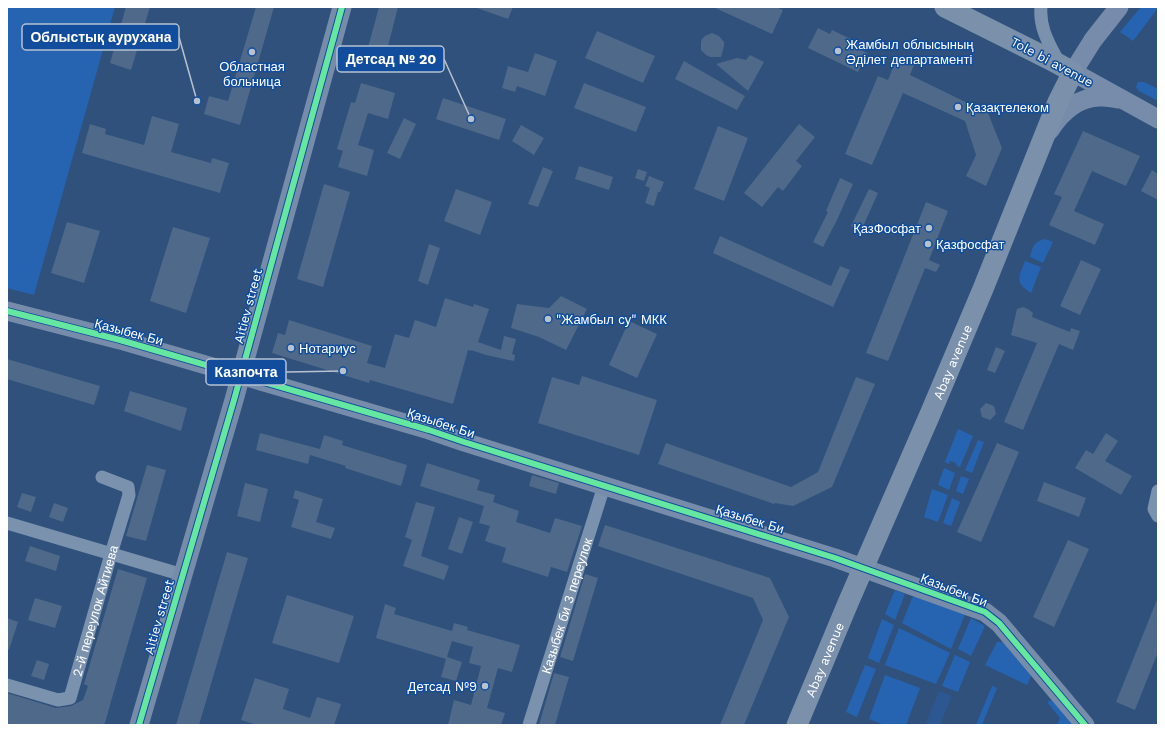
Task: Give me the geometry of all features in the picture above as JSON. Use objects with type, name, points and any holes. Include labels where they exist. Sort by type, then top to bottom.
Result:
[{"type":"main road","name":"Tole bi avenue","points":[[945,7],[1067,68]]},
{"type":"main road","name":"Abay avenue","points":[[797,725],[983,289],[1058,102],[1067,68]]},
{"type":"street","name":"Aitiev street","points":[[139,725],[234,400],[342,7]]},
{"type":"street","points":[[1041,7],[1040,15],[1043,31],[1067,68]]},
{"type":"street","name":"Abay avenue","points":[[1067,68],[1093,40],[1119,7]]},
{"type":"street","name":"Tole bi avenue","points":[[1067,68],[1158,119]]},
{"type":"street","points":[[1042,141],[1055,122],[1069,107],[1078,102],[1101,97],[1124,100]]},
{"type":"street","name":"Қазыбек Би","points":[[7,311],[127,342],[429,430],[864,568]]},
{"type":"street","name":"2-й переулок Айтиева","points":[[7,685],[58,700],[70,698],[129,495],[128,487],[102,477]]},
{"type":"street","name":"Казыбек би 3 переулок","points":[[529,725],[604,486]]},
{"type":"street","points":[[1158,492],[1154,509],[1158,516]]},
{"type":"street","points":[[7,523],[183,575]]},
{"type":"street","name":"Казыбек Би","points":[[864,568],[985,612],[1000,623],[1085,725]]},
{"type":"shaded area","points":[[7,7],[115,7],[34,295],[7,288]]},
{"type":"shaded area","points":[[1141,7],[1158,8],[1133,41],[1120,32]]},
{"type":"shaded area","points":[[1138,82],[1144,82],[1158,89],[1158,101],[1139,91],[1136,87]]},
{"type":"shaded area","points":[[1045,239],[1053,242],[1043,263],[1030,257],[1036,243]]},
{"type":"shaded area","points":[[1025,261],[1041,267],[1031,293],[1022,286],[1019,279]]},
{"type":"shaded area","points":[[958,429],[973,436],[960,467],[957,466],[956,463],[950,461],[949,464],[945,462]]},
{"type":"shaded area","points":[[978,440],[984,442],[972,473],[965,470]]},
{"type":"shaded area","points":[[944,468],[955,473],[949,490],[938,485]]},
{"type":"shaded area","points":[[961,476],[969,479],[963,494],[956,491]]},
{"type":"shaded area","points":[[932,489],[948,495],[938,522],[924,517]]},
{"type":"shaded area","points":[[952,498],[960,502],[951,526],[943,523]]},
{"type":"shaded area","points":[[895,590],[905,594],[895,620],[885,614]]},
{"type":"shaded area","points":[[913,596],[966,612],[951,649],[902,623]]},
{"type":"shaded area","points":[[971,618],[985,626],[971,656],[958,649]]},
{"type":"shaded area","points":[[882,619],[894,625],[879,663],[868,658]]},
{"type":"shaded area","points":[[899,628],[950,653],[936,684],[885,665]]},
{"type":"shaded area","points":[[997,642],[1004,642],[1031,676],[1027,685],[985,665]]},
{"type":"shaded area","points":[[955,655],[970,662],[958,692],[942,686]]},
{"type":"shaded area","points":[[865,665],[876,669],[857,717],[846,712]]},
{"type":"shaded area","points":[[885,675],[920,688],[906,725],[885,725],[869,719]]},
{"type":"shaded area","points":[[992,686],[997,688],[982,725],[976,725]]},
{"type":"shaded area","points":[[939,691],[952,696],[940,725],[925,725]]},
{"type":"shaded area","points":[[1052,700],[1075,725],[1057,725],[1060,718],[1047,702]]},
{"type":"building","points":[[126,7],[150,7],[131,70],[110,63]]},
{"type":"building","name":"Областная больница","points":[[256,7],[274,7],[240,125],[204,114],[209,96],[228,101]]},
{"type":"building","points":[[379,7],[398,7],[382,70],[363,66]]},
{"type":"building","points":[[513,7],[508,19],[477,8]]},
{"type":"building","points":[[713,7],[776,7],[783,10],[772,34]]},
{"type":"building","name":"Жамбыл облысының Әділет департаменті","points":[[818,28],[830,34],[832,30],[859,43],[857,48],[867,53],[858,72],[808,48]]},
{"type":"building","points":[[597,31],[655,56],[643,83],[585,58]]},
{"type":"building","points":[[712,33],[719,36],[724,42],[721,57],[710,57],[701,50],[702,39]]},
{"type":"building","points":[[535,53],[557,61],[545,96],[517,86],[515,92],[502,88],[508,66],[528,72]]},
{"type":"building","points":[[750,55],[764,62],[748,91],[716,64],[737,58],[746,60]]},
{"type":"building","points":[[897,58],[914,65],[910,75],[988,113],[1002,148],[986,186],[966,176],[976,155],[965,121],[903,93],[872,165],[845,154],[878,76],[888,80]]},
{"type":"building","points":[[684,61],[745,96],[737,110],[675,79]]},
{"type":"building","points":[[361,83],[395,93],[388,119],[368,113],[358,145],[374,150],[367,176],[338,167],[343,151],[337,149],[351,102],[355,103]]},
{"type":"building","points":[[584,83],[646,107],[636,132],[574,108]]},
{"type":"building","points":[[443,98],[506,119],[499,140],[436,119]]},
{"type":"building","points":[[152,116],[179,124],[171,152],[211,163],[212,158],[229,163],[220,193],[82,153],[90,124],[106,129],[105,134],[144,145]]},
{"type":"building","points":[[404,118],[416,124],[400,159],[387,153]]},
{"type":"building","points":[[799,124],[815,137],[796,161],[802,166],[783,191],[778,187],[762,207],[744,193]]},
{"type":"building","points":[[521,125],[544,138],[534,155],[512,141]]},
{"type":"building","points":[[718,126],[748,138],[724,201],[694,189]]},
{"type":"building","points":[[1083,131],[1140,156],[1126,186],[1092,171],[1074,211],[1104,224],[1095,245],[1049,225],[1062,197],[1054,194]]},
{"type":"building","points":[[579,166],[613,177],[609,190],[575,179]]},
{"type":"building","points":[[543,167],[553,171],[538,207],[528,204]]},
{"type":"building","points":[[638,169],[647,172],[644,181],[635,178]]},
{"type":"building","points":[[1152,170],[1158,174],[1158,200],[1141,191]]},
{"type":"building","points":[[649,176],[664,182],[660,192],[658,192],[654,206],[645,203],[650,188],[645,186]]},
{"type":"building","points":[[840,178],[853,184],[823,247],[813,242],[828,212],[826,211]]},
{"type":"building","points":[[324,184],[350,192],[323,287],[297,279]]},
{"type":"building","points":[[456,189],[492,202],[480,235],[444,221]]},
{"type":"building","points":[[869,189],[878,193],[861,231],[851,226]]},
{"type":"building","points":[[926,202],[948,211],[929,260],[940,265],[936,272],[925,268],[888,361],[866,353]]},
{"type":"building","points":[[67,222],[100,231],[84,283],[51,273]]},
{"type":"building","points":[[173,227],[210,238],[186,313],[150,301]]},
{"type":"building","points":[[720,236],[831,286],[840,266],[850,270],[833,307],[713,253]]},
{"type":"building","points":[[429,244],[440,248],[428,285],[418,281]]},
{"type":"building","points":[[1081,260],[1101,269],[1080,315],[1060,306]]},
{"type":"building","name":"\"Жамбыл су\" МКК","points":[[561,296],[587,309],[566,350],[539,337],[511,328],[517,304],[549,308]]},
{"type":"building","points":[[445,298],[473,307],[474,304],[489,309],[478,342],[501,350],[504,336],[516,339],[512,354],[515,355],[514,361],[468,350],[453,404],[370,380],[369,383],[272,353],[278,333],[285,335],[289,320],[372,346],[367,363],[385,368],[395,334],[409,338],[415,320],[436,327]]},
{"type":"building","points":[[1023,307],[1033,313],[1032,317],[1070,332],[1071,328],[1080,331],[1073,350],[1059,344],[1023,430],[1004,422],[1037,343],[1011,335],[1017,309]]},
{"type":"building","points":[[629,321],[657,334],[637,378],[609,365]]},
{"type":"building","points":[[996,347],[1005,351],[995,373],[987,370]]},
{"type":"building","points":[[7,359],[100,386],[94,405],[7,379]]},
{"type":"building","points":[[582,376],[657,400],[639,455],[538,423],[552,377],[579,385]]},
{"type":"building","points":[[856,377],[875,384],[832,487],[793,506],[774,504],[658,464],[666,443],[791,487],[818,472]]},
{"type":"building","points":[[130,391],[187,408],[181,431],[124,411]]},
{"type":"building","points":[[986,403],[994,406],[996,414],[990,420],[982,417],[980,409]]},
{"type":"building","points":[[260,433],[320,449],[324,435],[343,441],[342,445],[407,465],[401,486],[310,455],[308,464],[256,450]]},
{"type":"building","points":[[1106,433],[1118,441],[1105,461],[1132,476],[1121,495],[1075,468],[1086,450],[1093,454]]},
{"type":"building","points":[[997,443],[1019,452],[981,542],[957,532]]},
{"type":"building","points":[[427,463],[480,480],[477,490],[495,495],[493,502],[519,511],[516,522],[550,533],[555,518],[582,526],[567,572],[551,567],[548,577],[502,562],[506,548],[485,541],[490,526],[479,523],[484,506],[420,486]]},
{"type":"building","points":[[147,465],[166,470],[146,541],[126,536]]},
{"type":"building","points":[[532,475],[559,483],[556,494],[529,486]]},
{"type":"building","points":[[1044,482],[1086,498],[1079,517],[1037,501]]},
{"type":"building","points":[[245,483],[268,489],[260,522],[237,516]]},
{"type":"building","points":[[295,490],[323,499],[316,522],[335,528],[331,539],[291,527],[299,500],[293,498]]},
{"type":"building","points":[[22,493],[36,497],[31,512],[17,507]]},
{"type":"building","points":[[416,502],[435,507],[421,556],[449,566],[444,580],[403,566],[412,540],[405,537]]},
{"type":"building","points":[[54,503],[68,508],[63,522],[49,517]]},
{"type":"building","points":[[459,517],[473,522],[462,554],[448,549]]},
{"type":"building","points":[[605,525],[770,578],[789,617],[744,725],[720,725],[763,620],[753,598],[598,546]]},
{"type":"building","points":[[1068,540],[1089,549],[1054,627],[1033,617]]},
{"type":"building","points":[[30,546],[60,556],[56,571],[25,561]]},
{"type":"building","points":[[227,552],[248,558],[199,725],[176,725]]},
{"type":"building","points":[[118,569],[147,578],[105,723],[103,725],[7,724],[7,693],[56,708],[71,706],[83,700],[88,686],[84,684]]},
{"type":"building","points":[[585,574],[598,578],[573,661],[560,657]]},
{"type":"building","points":[[287,595],[354,616],[339,663],[272,643]]},
{"type":"building","points":[[1158,597],[1158,652],[1135,710],[1116,702]]},
{"type":"building","points":[[35,598],[62,606],[55,628],[28,620]]},
{"type":"building","points":[[385,604],[396,608],[394,614],[452,631],[454,623],[468,627],[467,630],[520,645],[512,672],[498,668],[487,708],[505,713],[501,725],[448,725],[454,700],[471,705],[481,666],[469,663],[473,647],[452,641],[447,657],[462,662],[456,681],[441,677],[446,659],[376,638]]},
{"type":"building","points":[[7,618],[18,622],[9,650],[7,649]]},
{"type":"building","points":[[37,660],[49,664],[44,680],[31,676]]},
{"type":"building","points":[[554,673],[569,677],[555,725],[539,725]]},
{"type":"building","points":[[255,678],[289,689],[283,709],[310,718],[317,697],[341,704],[334,725],[257,725],[241,720]]},
{"type":"cycle path","points":[[139,725],[234,400],[342,7]]},
{"type":"cycle path","points":[[7,311],[120,340],[429,430],[835,558],[985,612],[999,623],[1085,725]]},
{"type":"place","name":"Жамбыл облысының Әділет департаменті","points":[[838,51]]},
{"type":"place","name":"Областная больница","points":[[252,52]]},
{"type":"place","name":"Облыстық аурухана","points":[[197,101]]},
{"type":"place","name":"Қазақтелеком","points":[[958,107]]},
{"type":"place","name":"Детсад № 20","points":[[471,119]]},
{"type":"place","name":"ҚазФосфат","points":[[929,228]]},
{"type":"place","name":"Қазфосфат","points":[[928,244]]},
{"type":"place","name":"\"Жамбыл су\" МКК","points":[[548,319]]},
{"type":"place","name":"Нотариус","points":[[291,348]]},
{"type":"place","name":"Казпочта","points":[[343,371]]},
{"type":"place","name":"Детсад №9","points":[[485,686]]}]
